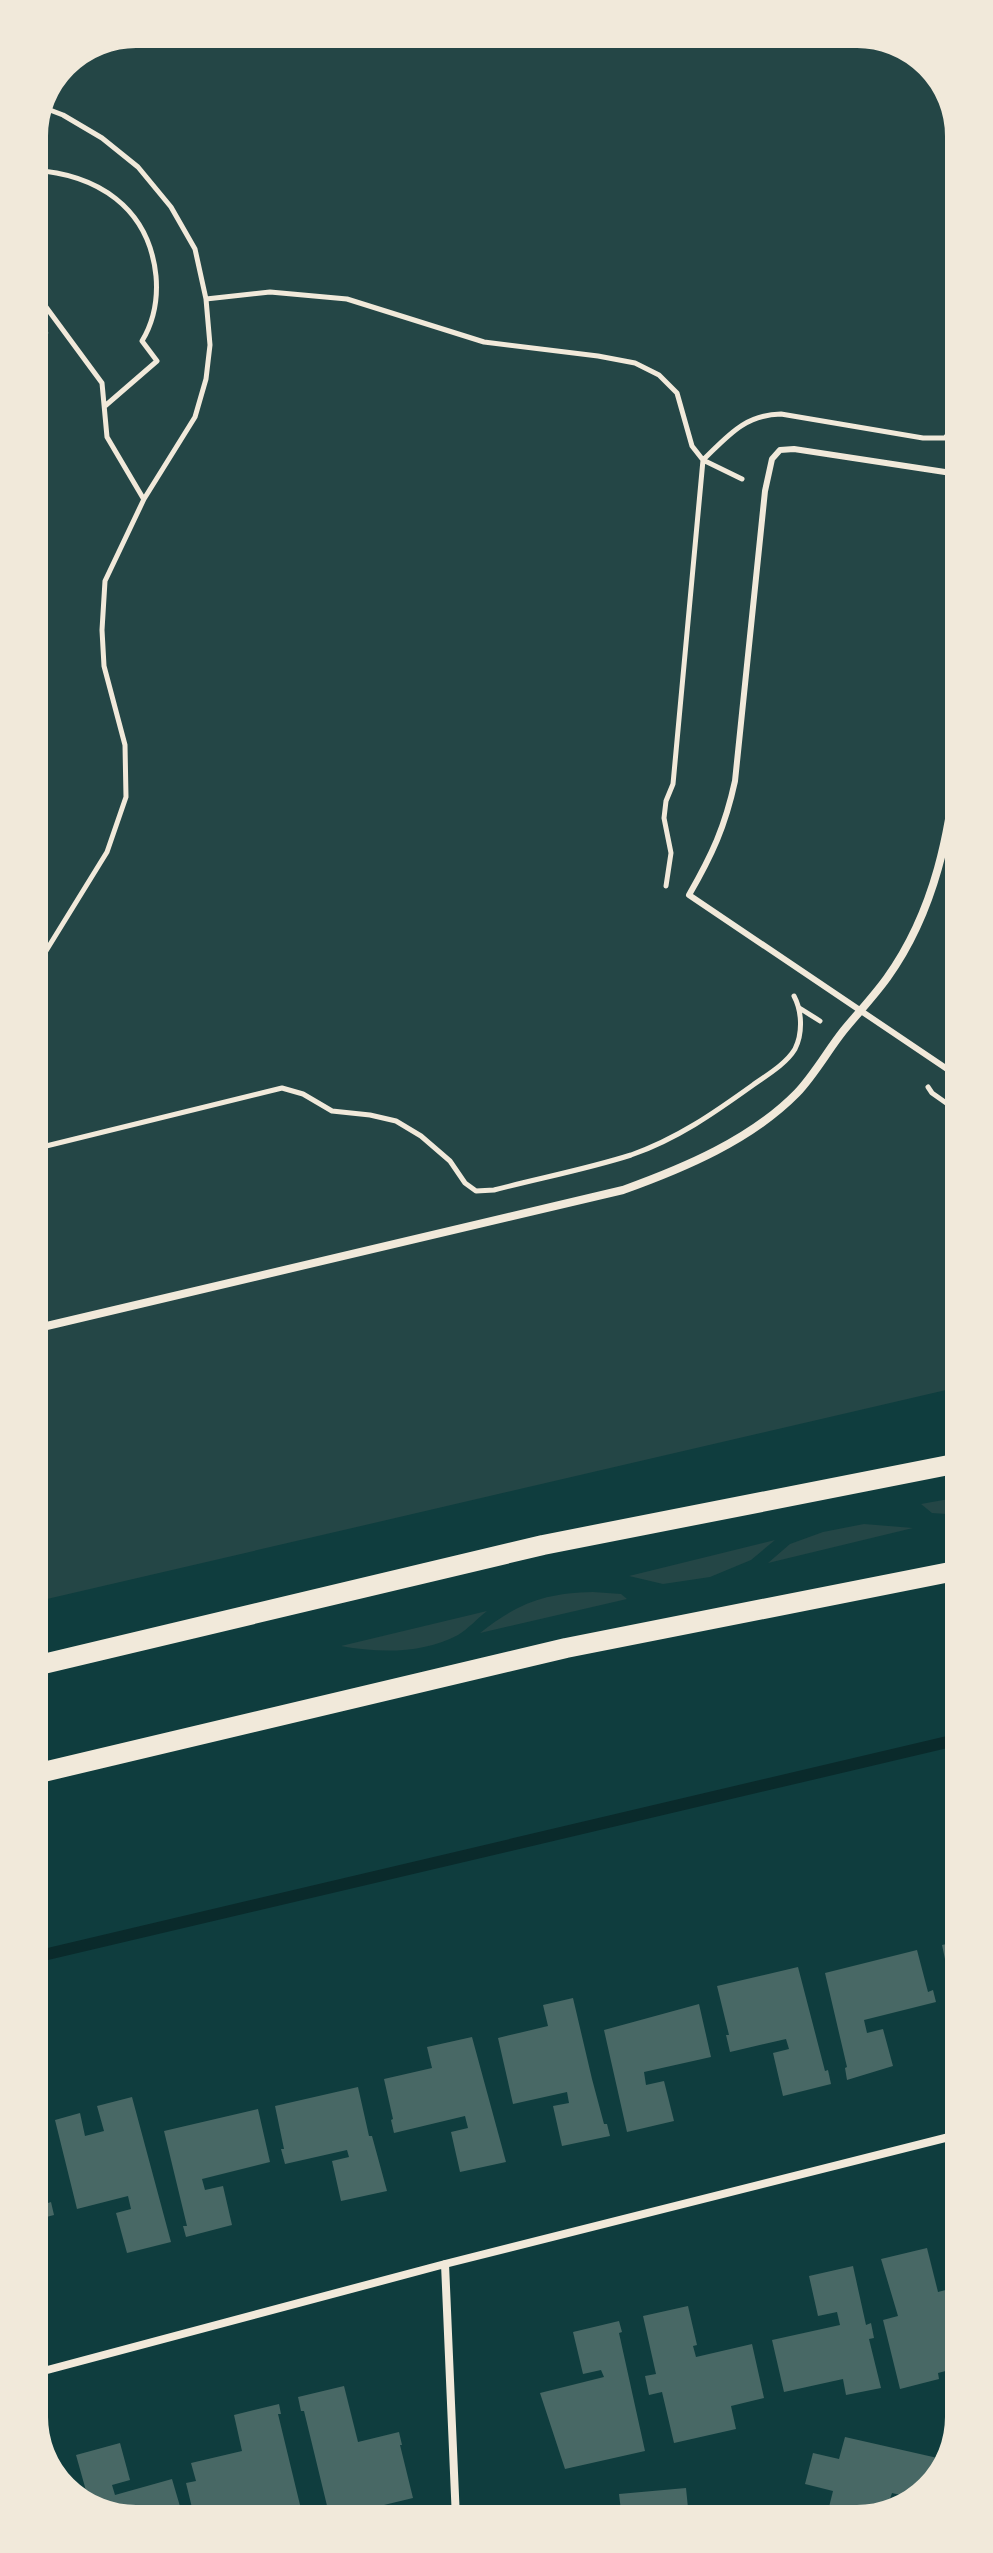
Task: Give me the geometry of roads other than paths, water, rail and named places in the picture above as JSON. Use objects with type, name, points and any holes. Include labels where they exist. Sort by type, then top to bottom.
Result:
[{"type":"main road","points":[[46,1663],[543,1545],[947,1465]]},
{"type":"main road","points":[[46,1771],[566,1648],[947,1573]]},
{"type":"street","points":[[46,1326],[623,1190],[678,1170],[752,1129],[796,1094],[887,978],[913,934],[938,872],[947,829]]},
{"type":"street","points":[[46,2370],[445,2264],[947,2138]]},
{"type":"street","points":[[445,2264],[455,2507]]},
{"type":"lane","points":[[947,472],[794,449],[780,450],[772,459],[765,491],[735,781],[726,820],[712,855],[689,895],[947,1069]]},
{"type":"waterway","points":[[46,1954],[947,1742]]}]
